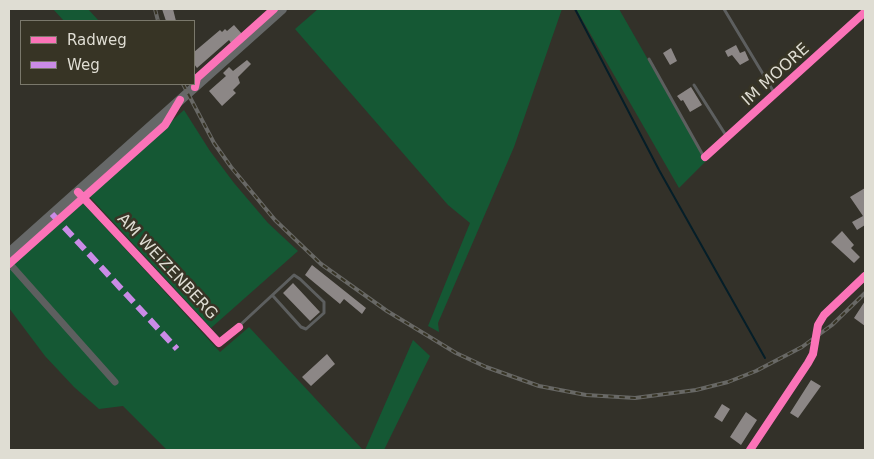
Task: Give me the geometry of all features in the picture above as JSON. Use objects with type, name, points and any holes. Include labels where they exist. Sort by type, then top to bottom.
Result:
[{"type":"main road","points":[[9,253],[282,9]]},
{"type":"street","name":"IM MOORE","points":[[705,157],[865,12]]},
{"type":"street","name":"AM WEIZENBERG","points":[[78,192],[219,343],[239,327]]},
{"type":"street","points":[[9,263],[115,382]]},
{"type":"street","points":[[750,450],[808,364],[818,324],[824,315],[865,276]]},
{"type":"lane","points":[[724,9],[776,94]]},
{"type":"lane","points":[[649,59],[705,157]]},
{"type":"lane","points":[[694,85],[728,138]]},
{"type":"lane","points":[[239,327],[273,296],[288,278],[297,276],[324,302],[324,313],[306,329],[301,327],[273,296]]},
{"type":"green space","points":[[53,9],[88,9],[98,20],[63,20]]},
{"type":"green space","points":[[318,9],[562,9],[514,147],[438,323],[439,332],[428,326],[470,223],[448,205],[295,29]]},
{"type":"green space","points":[[576,9],[619,9],[706,161],[679,188]]},
{"type":"green space","points":[[184,110],[210,151],[234,183],[268,223],[298,251],[211,328],[89,196]]},
{"type":"green space","points":[[83,203],[220,352],[249,327],[363,450],[167,450],[123,406],[99,409],[74,387],[45,356],[9,308],[9,269]]},
{"type":"green space","points":[[413,340],[430,356],[384,450],[365,450]]},
{"type":"building","points":[[162,9],[173,9],[176,20],[166,20]]},
{"type":"building","points":[[234,25],[242,34],[231,43],[229,40],[197,68],[195,65],[195,51],[220,30],[222,32],[225,29],[227,31]]},
{"type":"building","points":[[736,45],[740,53],[745,51],[749,60],[740,65],[732,55],[728,57],[725,51]]},
{"type":"building","points":[[671,48],[677,61],[670,65],[663,53]]},
{"type":"building","points":[[247,60],[251,64],[238,77],[240,83],[233,90],[236,93],[222,106],[209,91],[226,76],[223,73],[229,67],[233,71]]},
{"type":"building","points":[[691,87],[702,105],[690,112],[683,100],[681,101],[677,96]]},
{"type":"building","points":[[865,188],[865,225],[857,230],[852,222],[863,216],[850,197]]},
{"type":"building","points":[[842,231],[854,245],[851,248],[860,257],[854,263],[831,242]]},
{"type":"building","points":[[312,265],[366,308],[362,314],[344,299],[340,304],[305,275]]},
{"type":"building","points":[[293,283],[320,312],[310,321],[283,293]]},
{"type":"building","points":[[865,301],[865,326],[854,318]]},
{"type":"building","points":[[327,354],[335,364],[311,386],[302,377]]},
{"type":"building","points":[[811,380],[821,386],[798,418],[790,413]]},
{"type":"building","points":[[722,404],[730,409],[722,422],[714,417]]},
{"type":"building","points":[[746,412],[757,420],[741,445],[730,437]]},
{"type":"waterway","points":[[575,9],[659,170],[765,358]]},
{"type":"railway","points":[[155,9],[158,20]]},
{"type":"railway","points":[[184,85],[214,143],[231,167],[275,220],[321,264],[387,311],[456,353],[486,367],[539,386],[586,395],[635,398],[696,390],[728,382],[756,371],[802,347],[832,325],[865,293]]},
{"type":"marked path","points":[[52,214],[177,349]]},
{"type":"cycle path","points":[[195,87],[197,78],[274,9]]},
{"type":"cycle path","points":[[705,157],[865,12]]},
{"type":"cycle path","points":[[9,264],[165,125],[180,100]]},
{"type":"cycle path","points":[[78,192],[219,343],[239,327]]},
{"type":"cycle path","points":[[750,450],[813,354],[818,325],[824,315],[865,276]]}]
